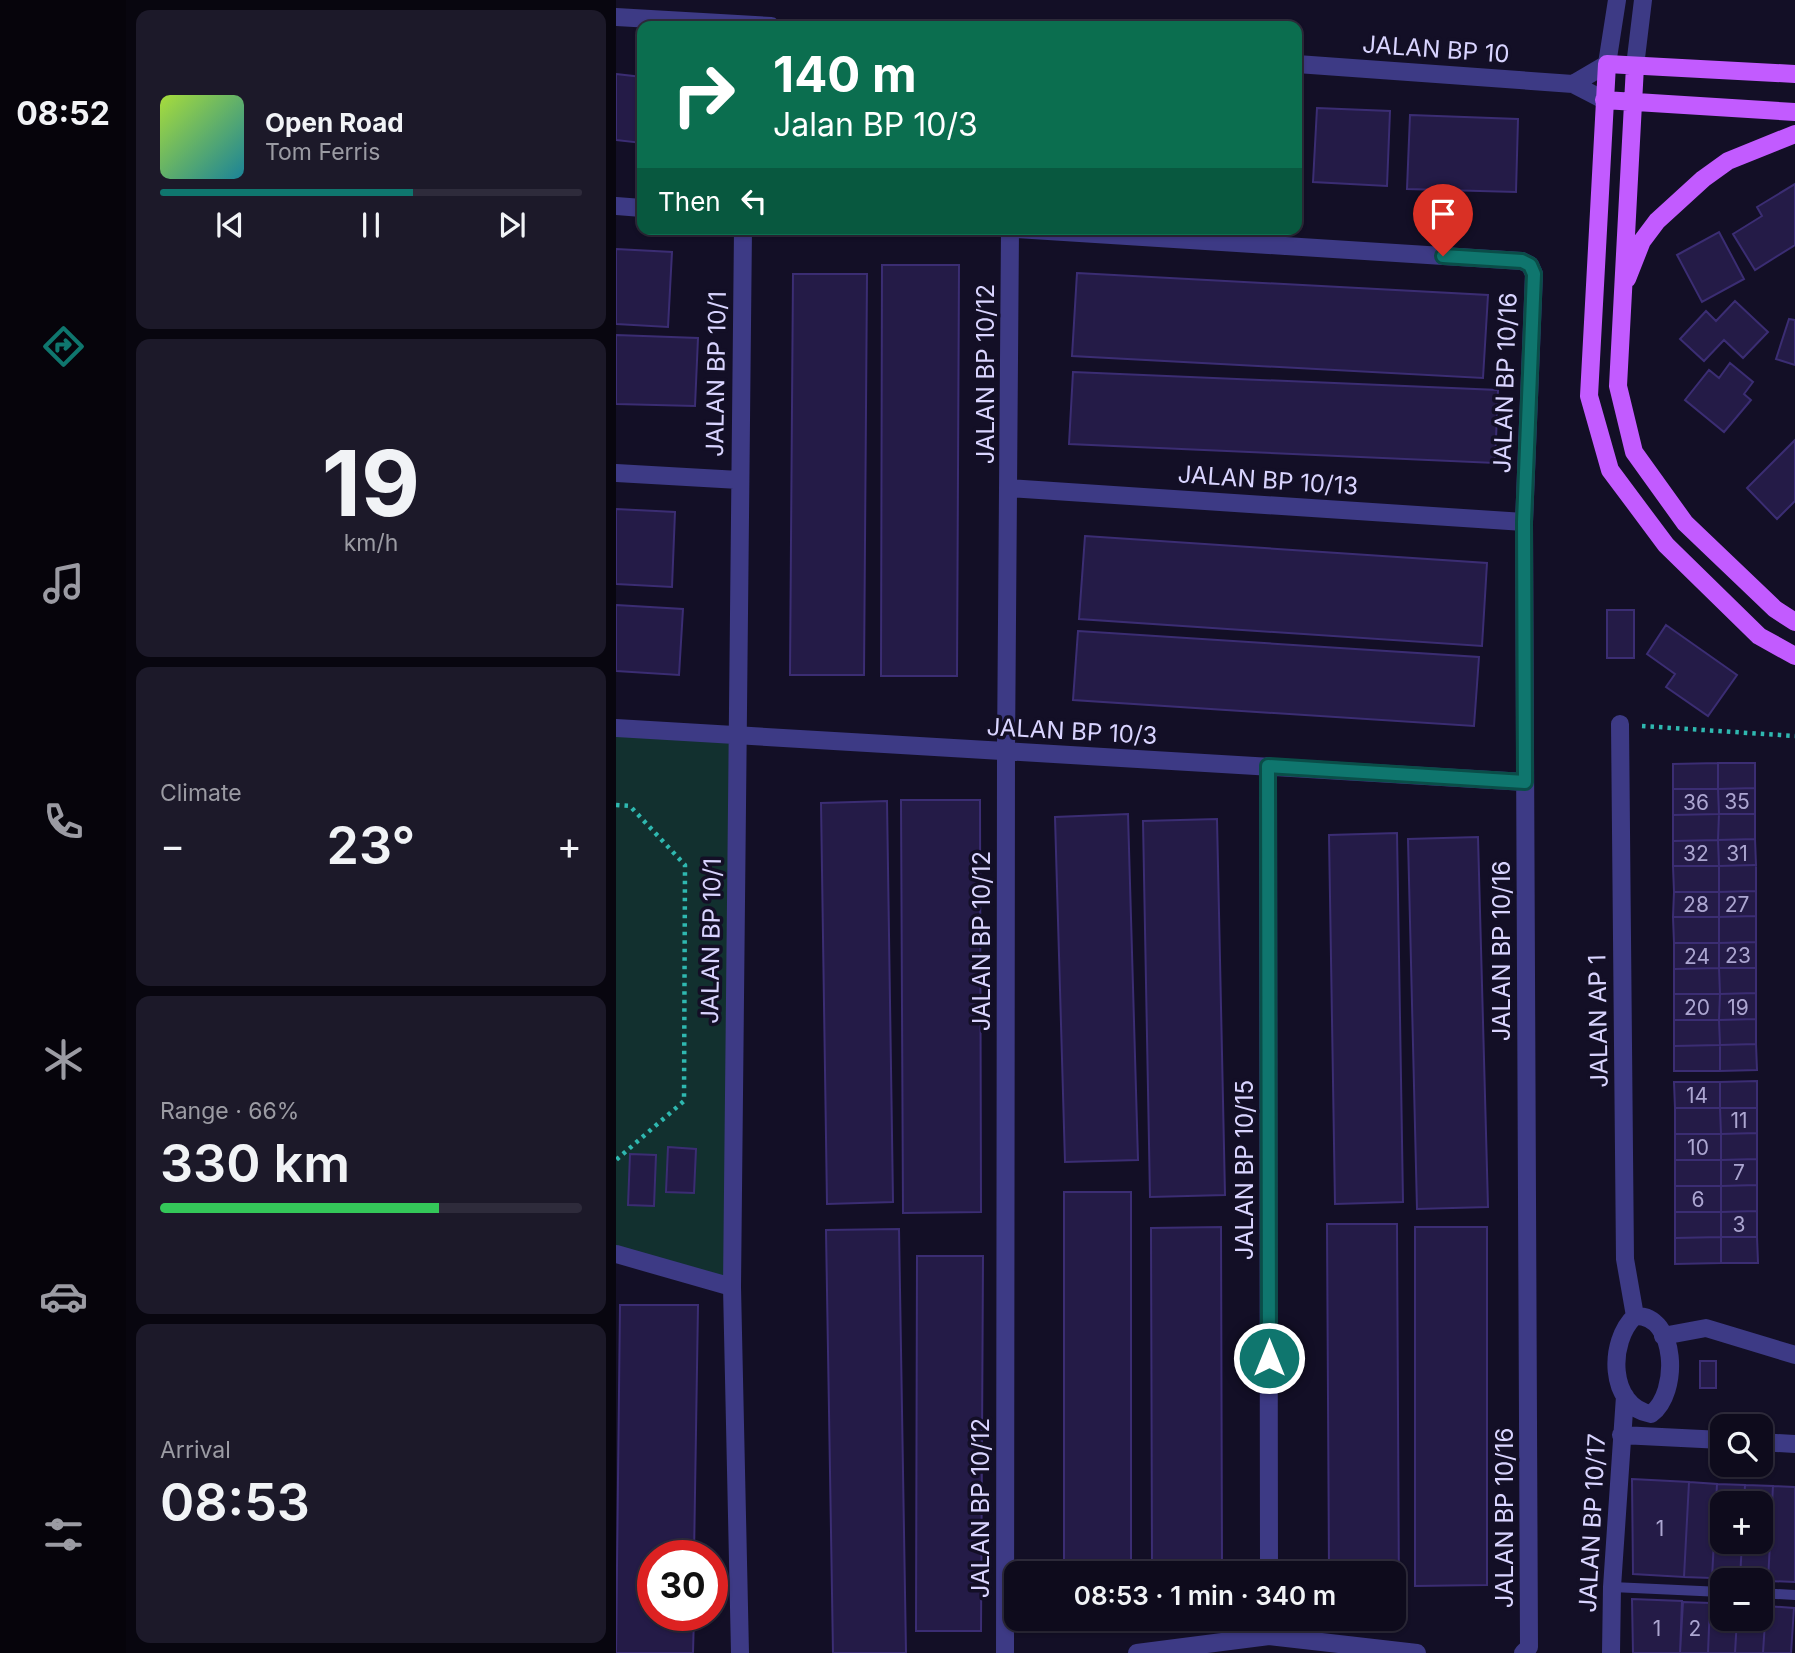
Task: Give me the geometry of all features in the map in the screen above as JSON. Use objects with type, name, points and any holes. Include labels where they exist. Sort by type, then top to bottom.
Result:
[{"type":"main road","points":[[1795,74],[1608,64],[1589,396],[1610,470],[1666,545],[1759,636],[1795,656]]},
{"type":"main road","points":[[1635,65],[1618,386],[1634,452],[1685,523],[1775,609],[1795,622]]},
{"type":"main road","points":[[1604,100],[1795,112]]},
{"type":"main road","points":[[1621,295],[1642,241],[1657,221],[1693,187],[1728,161],[1795,134]]},
{"type":"street","points":[[1573,84],[1608,64],[1617,0]]},
{"type":"street","points":[[1635,65],[1643,0]]},
{"type":"street","points":[[616,17],[679,21]]},
{"type":"street","name":"JALAN BP 10","points":[[1302,64],[1573,84]]},
{"type":"street","points":[[1573,84],[1604,100]]},
{"type":"street","points":[[616,206],[637,208]]},
{"type":"street","name":"JALAN BP 10/1","points":[[740,1653],[732,1287],[743,235]]},
{"type":"street","name":"JALAN BP 10/12","points":[[1005,1653],[1006,752],[1012,235]]},
{"type":"street","name":"JALAN BP 10/16","points":[[1108,235],[1522,261],[1530,265],[1534,274],[1524,522],[1526,1650]]},
{"type":"street","points":[[616,473],[739,480]]},
{"type":"street","name":"JALAN BP 10/13","points":[[1008,488],[1524,522]]},
{"type":"street","name":"JALAN AP 1","points":[[1620,724],[1625,1259],[1635,1316]]},
{"type":"street","name":"JALAN BP 10/3","points":[[616,728],[1525,782]]},
{"type":"street","name":"JALAN BP 10/15","points":[[1268,766],[1269,1561]]},
{"type":"street","points":[[616,1254],[732,1287]]},
{"type":"street","points":[[1635,1316],[1649,1319],[1663,1336],[1706,1328],[1795,1355]]},
{"type":"street","name":"JALAN BP 10/17","points":[[1611,1653],[1612,1587],[1625,1396],[1616,1361],[1624,1326],[1635,1316]]},
{"type":"street","name":"JALAN BP 10/17","points":[[1625,1396],[1633,1405],[1651,1414],[1666,1397],[1671,1366],[1663,1336]]},
{"type":"street","points":[[1621,1435],[1710,1439]]},
{"type":"street","points":[[1773,1443],[1795,1444]]},
{"type":"street","points":[[1138,1653],[1249,1631]]},
{"type":"street","points":[[1292,1631],[1417,1653]]},
{"type":"lane","points":[[1612,1587],[1710,1591]]},
{"type":"lane","points":[[1773,1594],[1795,1595]]},
{"type":"path","points":[[1620,724],[1795,736]]},
{"type":"path","points":[[616,805],[630,806],[685,865],[684,1101],[616,1160]]},
{"type":"green space","points":[[616,728],[737,735],[732,1287],[616,1253]]},
{"type":"building","points":[[616,74],[637,76],[637,142],[616,140]]},
{"type":"building","points":[[1317,108],[1390,111],[1387,186],[1313,182]]},
{"type":"building","points":[[1410,115],[1518,119],[1516,192],[1407,189]]},
{"type":"building","points":[[1795,184],[1795,245],[1755,270],[1733,234],[1762,216],[1757,207]]},
{"type":"building","points":[[1719,232],[1744,279],[1702,302],[1677,255]]},
{"type":"building","points":[[616,249],[672,252],[668,327],[616,324]]},
{"type":"building","points":[[882,265],[959,265],[957,676],[881,676]]},
{"type":"building","points":[[1077,273],[1488,295],[1483,378],[1072,356]]},
{"type":"building","points":[[793,274],[867,274],[864,675],[790,675]]},
{"type":"building","points":[[1735,301],[1768,332],[1743,358],[1724,340],[1704,361],[1680,339],[1706,311],[1716,321]]},
{"type":"building","points":[[1789,319],[1795,320],[1795,365],[1776,359]]},
{"type":"building","points":[[616,335],[698,338],[695,406],[616,404]]},
{"type":"building","points":[[1730,363],[1753,382],[1744,394],[1751,400],[1724,432],[1685,400],[1709,370],[1719,378]]},
{"type":"building","points":[[1073,372],[1498,390],[1495,463],[1069,444]]},
{"type":"building","points":[[1795,440],[1795,501],[1777,519],[1747,488]]},
{"type":"building","points":[[616,509],[675,512],[672,587],[616,584]]},
{"type":"building","points":[[1085,536],[1487,563],[1482,646],[1079,619]]},
{"type":"building","points":[[616,605],[683,609],[679,675],[616,671]]},
{"type":"building","points":[[1607,610],[1634,610],[1634,658],[1607,658]]},
{"type":"building","points":[[1666,625],[1737,675],[1708,716],[1666,687],[1675,674],[1647,654]]},
{"type":"building","points":[[1078,631],[1479,657],[1474,726],[1073,700]]},
{"type":"building","points":[[1718,763],[1755,763],[1755,788],[1718,789]]},
{"type":"building","points":[[1718,763],[1718,789],[1673,789],[1673,764]]},
{"type":"building","points":[[1755,788],[1755,814],[1719,814],[1718,789]]},
{"type":"building","points":[[1673,789],[1718,789],[1719,814],[1673,815]]},
{"type":"building","points":[[901,800],[980,800],[981,1212],[903,1213]]},
{"type":"building","points":[[887,801],[893,1202],[827,1204],[821,803]]},
{"type":"building","points":[[1128,814],[1138,1160],[1065,1162],[1055,817]]},
{"type":"building","points":[[1719,814],[1755,814],[1755,839],[1718,840]]},
{"type":"building","points":[[1719,814],[1718,840],[1673,841],[1673,815]]},
{"type":"building","points":[[1217,819],[1225,1195],[1150,1197],[1143,821]]},
{"type":"building","points":[[1397,833],[1403,1202],[1335,1204],[1329,835]]},
{"type":"building","points":[[1478,837],[1488,1207],[1417,1209],[1408,839]]},
{"type":"building","points":[[1755,839],[1756,865],[1719,866],[1718,840]]},
{"type":"building","points":[[1718,840],[1719,866],[1673,866],[1673,841]]},
{"type":"building","points":[[1756,865],[1756,891],[1719,892],[1719,866]]},
{"type":"building","points":[[1673,866],[1719,866],[1719,892],[1674,892]]},
{"type":"building","points":[[1756,891],[1756,916],[1719,917],[1719,892]]},
{"type":"building","points":[[1674,892],[1719,892],[1719,917],[1673,917]]},
{"type":"building","points":[[1756,916],[1756,942],[1719,943],[1719,917]]},
{"type":"building","points":[[1673,917],[1719,917],[1719,943],[1674,943]]},
{"type":"building","points":[[1756,942],[1756,968],[1719,968],[1719,943]]},
{"type":"building","points":[[1674,943],[1719,943],[1719,968],[1674,969]]},
{"type":"building","points":[[1719,968],[1756,968],[1756,993],[1720,994]]},
{"type":"building","points":[[1719,968],[1720,994],[1674,994],[1674,969]]},
{"type":"building","points":[[1756,993],[1756,1019],[1719,1020],[1720,994]]},
{"type":"building","points":[[1674,994],[1720,994],[1719,1020],[1674,1020]]},
{"type":"building","points":[[1756,1019],[1756,1044],[1720,1045],[1719,1020]]},
{"type":"building","points":[[1674,1020],[1719,1020],[1720,1045],[1674,1046]]},
{"type":"building","points":[[1756,1044],[1757,1070],[1720,1071],[1720,1045]]},
{"type":"building","points":[[1720,1045],[1720,1071],[1674,1071],[1674,1046]]},
{"type":"building","points":[[1757,1081],[1757,1108],[1720,1108],[1720,1082]]},
{"type":"building","points":[[1674,1082],[1720,1082],[1720,1108],[1675,1108]]},
{"type":"building","points":[[1675,1108],[1720,1108],[1721,1134],[1675,1134]]},
{"type":"building","points":[[1720,1108],[1757,1108],[1757,1133],[1721,1134]]},
{"type":"building","points":[[1757,1133],[1757,1159],[1721,1160],[1721,1134]]},
{"type":"building","points":[[1675,1134],[1721,1134],[1721,1160],[1675,1160]]},
{"type":"building","points":[[668,1147],[696,1149],[694,1193],[666,1192]]},
{"type":"building","points":[[630,1154],[656,1155],[654,1206],[628,1205]]},
{"type":"building","points":[[1757,1159],[1757,1185],[1721,1186],[1721,1160]]},
{"type":"building","points":[[1675,1160],[1721,1160],[1721,1186],[1675,1186]]},
{"type":"building","points":[[1757,1185],[1757,1211],[1721,1212],[1721,1186]]},
{"type":"building","points":[[1675,1186],[1721,1186],[1721,1212],[1675,1212]]},
{"type":"building","points":[[1064,1192],[1131,1192],[1131,1561],[1064,1561]]},
{"type":"building","points":[[1757,1211],[1757,1237],[1721,1237],[1721,1212]]},
{"type":"building","points":[[1675,1212],[1721,1212],[1721,1237],[1675,1238]]},
{"type":"building","points":[[1327,1224],[1397,1224],[1399,1561],[1329,1561]]},
{"type":"building","points":[[1221,1227],[1222,1561],[1152,1561],[1151,1228]]},
{"type":"building","points":[[1415,1227],[1487,1227],[1487,1585],[1415,1586]]},
{"type":"building","points":[[899,1229],[906,1653],[833,1653],[826,1230]]},
{"type":"building","points":[[1721,1237],[1757,1237],[1758,1263],[1721,1263]]},
{"type":"building","points":[[1721,1237],[1721,1263],[1675,1264],[1675,1238]]},
{"type":"building","points":[[917,1256],[983,1256],[981,1631],[916,1631]]},
{"type":"building","points":[[620,1305],[698,1305],[694,1540],[637,1540],[637,1631],[694,1631],[693,1653],[616,1653]]},
{"type":"building","points":[[1700,1361],[1716,1361],[1716,1388],[1700,1388]]},
{"type":"building","points":[[1632,1479],[1689,1482],[1684,1577],[1633,1574]]},
{"type":"building","points":[[1689,1482],[1717,1484],[1717,1491],[1710,1491],[1710,1554],[1713,1554],[1710,1578],[1684,1577]]},
{"type":"building","points":[[1717,1484],[1745,1485],[1745,1491],[1717,1491]]},
{"type":"building","points":[[1745,1485],[1773,1486],[1773,1491],[1745,1491]]},
{"type":"building","points":[[1773,1486],[1795,1487],[1795,1582],[1773,1581],[1773,1568],[1769,1568],[1769,1554],[1773,1554]]},
{"type":"building","points":[[1713,1554],[1741,1554],[1741,1568],[1713,1568]]},
{"type":"building","points":[[1741,1554],[1769,1554],[1769,1568],[1741,1568]]},
{"type":"building","points":[[1632,1599],[1682,1601],[1680,1653],[1633,1653]]},
{"type":"building","points":[[1683,1602],[1710,1603],[1708,1653],[1680,1653]]},
{"type":"building","points":[[1710,1603],[1710,1631],[1736,1631],[1735,1653],[1708,1653]]},
{"type":"building","points":[[1773,1606],[1794,1608],[1791,1653],[1763,1653],[1764,1631],[1773,1631]]},
{"type":"building","points":[[1736,1631],[1764,1631],[1763,1653],[1735,1653]]},
{"type":"route","points":[[1269,1358],[1268,766],[1525,782],[1524,522],[1534,274],[1530,265],[1522,261],[1443,256]]}]
